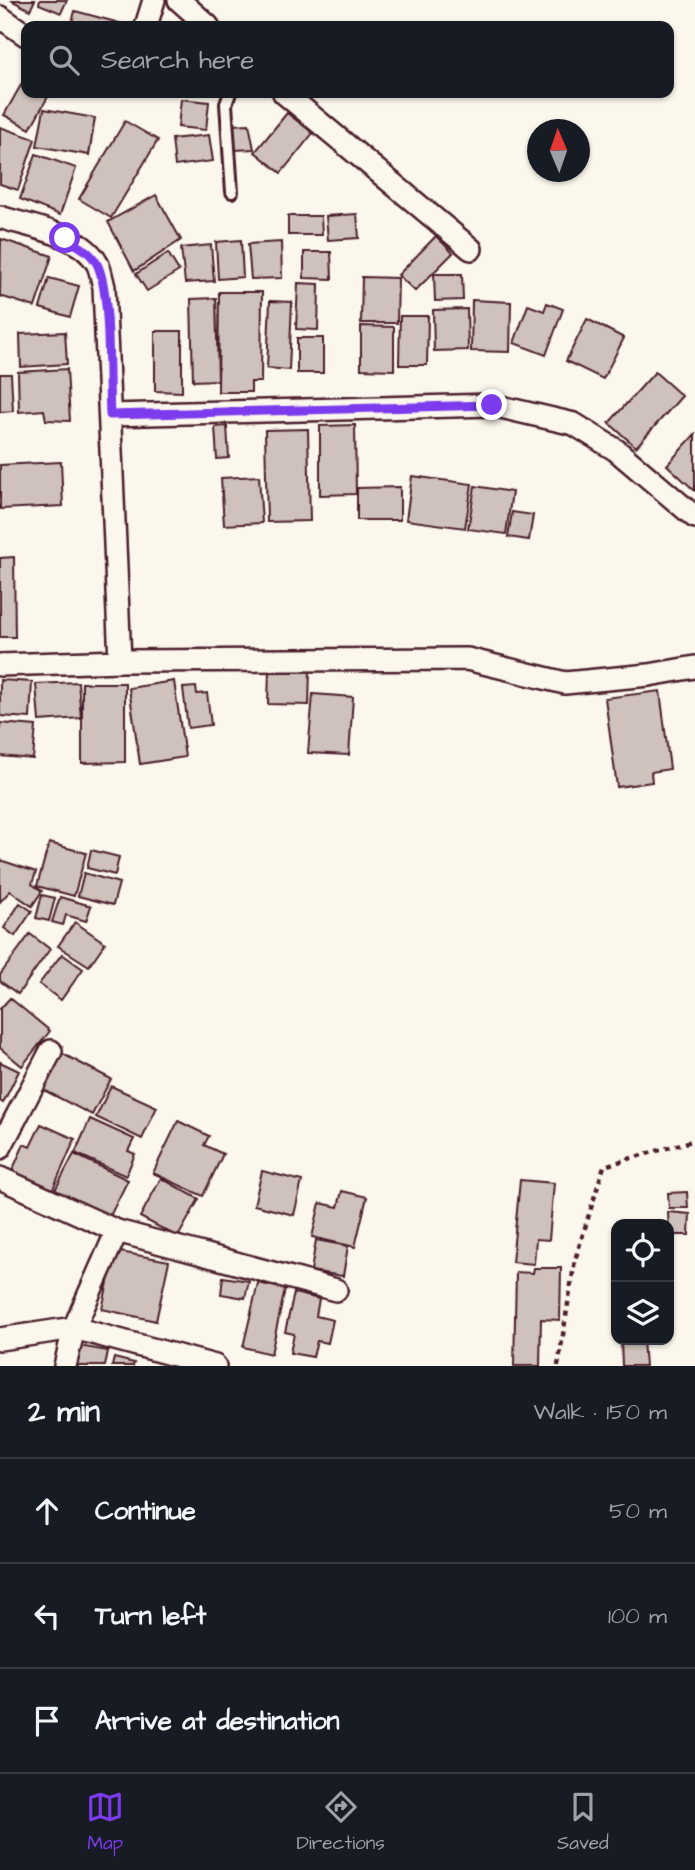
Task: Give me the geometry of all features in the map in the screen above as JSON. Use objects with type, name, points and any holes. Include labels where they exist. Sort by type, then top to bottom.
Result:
[{"type":"street","points":[[148,21],[154,0]]},
{"type":"street","points":[[178,0],[202,21]]},
{"type":"street","points":[[0,17],[21,32]]},
{"type":"street","points":[[290,98],[471,248]]},
{"type":"street","points":[[0,217],[65,238],[83,247],[98,265],[104,287],[120,661]]},
{"type":"street","points":[[110,415],[492,405],[574,424],[616,450],[695,516]]},
{"type":"street","points":[[0,665],[120,661],[467,659],[565,682],[695,667]]},
{"type":"street","points":[[0,1148],[51,1051]]},
{"type":"street","points":[[0,1178],[117,1231],[336,1290]]},
{"type":"street","points":[[65,1366],[74,1328],[117,1231]]},
{"type":"street","points":[[0,1339],[74,1328],[215,1366]]},
{"type":"lane","points":[[228,98],[226,104],[232,192]]},
{"type":"path","points":[[558,1366],[575,1260],[604,1166],[695,1140]]},
{"type":"building","points":[[11,0],[35,0],[30,10]]},
{"type":"building","points":[[40,0],[67,0],[61,13],[39,4]]},
{"type":"building","points":[[75,11],[112,21],[72,21]]},
{"type":"building","points":[[21,85],[21,98],[47,98],[30,129],[4,115]]},
{"type":"building","points":[[181,99],[209,102],[206,130],[178,127]]},
{"type":"building","points":[[44,109],[95,118],[89,155],[37,146]]},
{"type":"building","points":[[287,113],[313,133],[281,173],[255,152]]},
{"type":"building","points":[[125,121],[158,140],[111,218],[79,199]]},
{"type":"building","points":[[249,124],[254,149],[235,150],[233,125]]},
{"type":"building","points":[[0,127],[35,139],[18,190],[0,184]]},
{"type":"building","points":[[209,135],[213,161],[175,166],[172,139]]},
{"type":"building","points":[[36,154],[76,168],[60,215],[20,199]]},
{"type":"building","points":[[156,195],[181,240],[134,271],[108,222]]},
{"type":"building","points":[[357,214],[359,238],[328,240],[326,216]]},
{"type":"building","points":[[288,216],[321,216],[322,235],[288,235]]},
{"type":"building","points":[[436,236],[453,253],[415,291],[398,275]]},
{"type":"building","points":[[1,239],[52,256],[35,307],[0,296]]},
{"type":"building","points":[[241,240],[243,277],[218,279],[216,242]]},
{"type":"building","points":[[281,242],[282,278],[251,279],[248,244]]},
{"type":"building","points":[[211,245],[214,281],[185,283],[181,248]]},
{"type":"building","points":[[304,252],[331,252],[332,279],[304,278]]},
{"type":"building","points":[[168,253],[179,271],[147,291],[136,274]]},
{"type":"building","points":[[434,274],[462,274],[463,300],[435,301]]},
{"type":"building","points":[[362,277],[398,278],[397,323],[361,323]]},
{"type":"building","points":[[49,278],[79,286],[70,317],[40,308]]},
{"type":"building","points":[[298,283],[319,284],[318,330],[296,329]]},
{"type":"building","points":[[219,292],[262,292],[261,382],[251,382],[251,392],[218,392]]},
{"type":"building","points":[[216,298],[218,380],[193,381],[191,299]]},
{"type":"building","points":[[472,300],[511,302],[510,352],[471,351]]},
{"type":"building","points":[[270,301],[292,302],[289,370],[267,368]]},
{"type":"building","points":[[547,303],[563,309],[546,355],[514,343],[528,305],[544,311]]},
{"type":"building","points":[[467,309],[468,350],[434,351],[433,310]]},
{"type":"building","points":[[400,316],[428,316],[427,365],[399,365]]},
{"type":"building","points":[[587,319],[624,338],[603,379],[566,361]]},
{"type":"building","points":[[361,326],[394,327],[394,370],[361,369]]},
{"type":"building","points":[[155,331],[182,331],[182,392],[155,391]]},
{"type":"building","points":[[65,332],[67,364],[21,367],[20,334]]},
{"type":"building","points":[[297,338],[323,338],[323,373],[297,373]]},
{"type":"building","points":[[67,369],[70,421],[46,420],[44,410],[19,412],[18,372]]},
{"type":"building","points":[[655,372],[682,396],[636,447],[609,423]]},
{"type":"building","points":[[0,374],[11,374],[13,411],[0,412]]},
{"type":"building","points":[[355,425],[356,494],[320,495],[320,426]]},
{"type":"building","points":[[227,426],[229,458],[217,459],[215,427]]},
{"type":"building","points":[[308,429],[310,521],[267,522],[265,430]]},
{"type":"building","points":[[695,434],[695,491],[667,465]]},
{"type":"building","points":[[61,462],[63,506],[0,509],[0,465]]},
{"type":"building","points":[[259,476],[262,523],[224,525],[221,478]]},
{"type":"building","points":[[412,476],[472,484],[465,528],[406,520]]},
{"type":"building","points":[[475,486],[512,492],[506,534],[468,529]]},
{"type":"building","points":[[400,487],[400,520],[357,520],[357,488]]},
{"type":"building","points":[[512,512],[533,515],[529,540],[508,537]]},
{"type":"building","points":[[14,557],[15,637],[0,637],[0,558]]},
{"type":"building","points":[[269,670],[310,670],[309,705],[268,704]]},
{"type":"building","points":[[0,680],[32,682],[30,718],[0,716]]},
{"type":"building","points":[[174,681],[185,757],[140,764],[129,688]]},
{"type":"building","points":[[78,682],[81,718],[39,721],[36,684]]},
{"type":"building","points":[[82,683],[125,683],[125,762],[82,763]]},
{"type":"building","points":[[196,687],[197,694],[207,693],[211,725],[188,728],[183,688]]},
{"type":"building","points":[[660,691],[670,769],[651,772],[652,782],[617,787],[605,698]]},
{"type":"building","points":[[313,694],[353,697],[349,755],[308,753]]},
{"type":"building","points":[[0,723],[36,726],[33,759],[0,756]]},
{"type":"building","points":[[49,843],[86,853],[74,896],[37,886]]},
{"type":"building","points":[[91,850],[119,857],[115,875],[87,868]]},
{"type":"building","points":[[0,860],[36,872],[32,884],[42,891],[32,906],[10,891],[0,902]]},
{"type":"building","points":[[84,873],[119,883],[113,905],[78,896]]},
{"type":"building","points":[[42,895],[55,898],[49,921],[36,918]]},
{"type":"building","points":[[60,897],[91,906],[86,921],[66,915],[63,925],[52,922]]},
{"type":"building","points":[[20,903],[32,911],[15,936],[4,928]]},
{"type":"building","points":[[75,922],[105,943],[89,966],[58,946]]},
{"type":"building","points":[[30,934],[50,949],[18,994],[0,981],[0,975]]},
{"type":"building","points":[[62,954],[83,969],[61,1000],[39,984]]},
{"type":"building","points":[[10,998],[50,1031],[22,1066],[0,1048],[0,1009]]},
{"type":"building","points":[[59,1052],[111,1079],[92,1115],[40,1088]]},
{"type":"building","points":[[0,1062],[19,1071],[3,1103],[0,1101]]},
{"type":"building","points":[[111,1086],[157,1107],[142,1139],[96,1117]]},
{"type":"building","points":[[90,1119],[134,1139],[128,1151],[135,1154],[126,1176],[75,1153]]},
{"type":"building","points":[[178,1121],[209,1136],[204,1145],[223,1154],[203,1196],[153,1173]]},
{"type":"building","points":[[41,1124],[75,1139],[53,1189],[12,1171],[24,1144],[30,1147]]},
{"type":"building","points":[[74,1154],[128,1180],[110,1216],[55,1190]]},
{"type":"building","points":[[262,1171],[302,1181],[294,1215],[254,1205]]},
{"type":"building","points":[[161,1178],[199,1199],[178,1237],[140,1217]]},
{"type":"building","points":[[520,1180],[554,1183],[549,1240],[536,1239],[534,1264],[512,1262]]},
{"type":"building","points":[[342,1191],[367,1197],[355,1247],[312,1237],[320,1203],[338,1207]]},
{"type":"building","points":[[687,1192],[688,1208],[669,1208],[668,1193]]},
{"type":"building","points":[[668,1212],[690,1214],[689,1235],[674,1235],[674,1219],[668,1219]]},
{"type":"building","points":[[316,1240],[348,1246],[343,1276],[311,1271]]},
{"type":"building","points":[[115,1251],[169,1261],[156,1321],[102,1309]]},
{"type":"building","points":[[534,1268],[561,1268],[560,1320],[541,1319],[540,1366],[514,1366],[516,1272],[533,1273]]},
{"type":"building","points":[[223,1277],[249,1281],[245,1298],[221,1294]]},
{"type":"building","points":[[258,1283],[285,1289],[271,1354],[243,1347]]},
{"type":"building","points":[[294,1293],[319,1299],[316,1316],[333,1320],[328,1343],[317,1341],[313,1357],[290,1353],[294,1334],[285,1332]]},
{"type":"building","points":[[73,1345],[108,1351],[105,1366],[70,1366]]},
{"type":"building","points":[[621,1345],[643,1345],[645,1366],[622,1366]]},
{"type":"building","points":[[114,1358],[134,1363],[133,1366],[112,1366]]},
{"type":"route","points":[[65,238],[83,247],[98,265],[104,287],[110,415],[492,405]]}]
